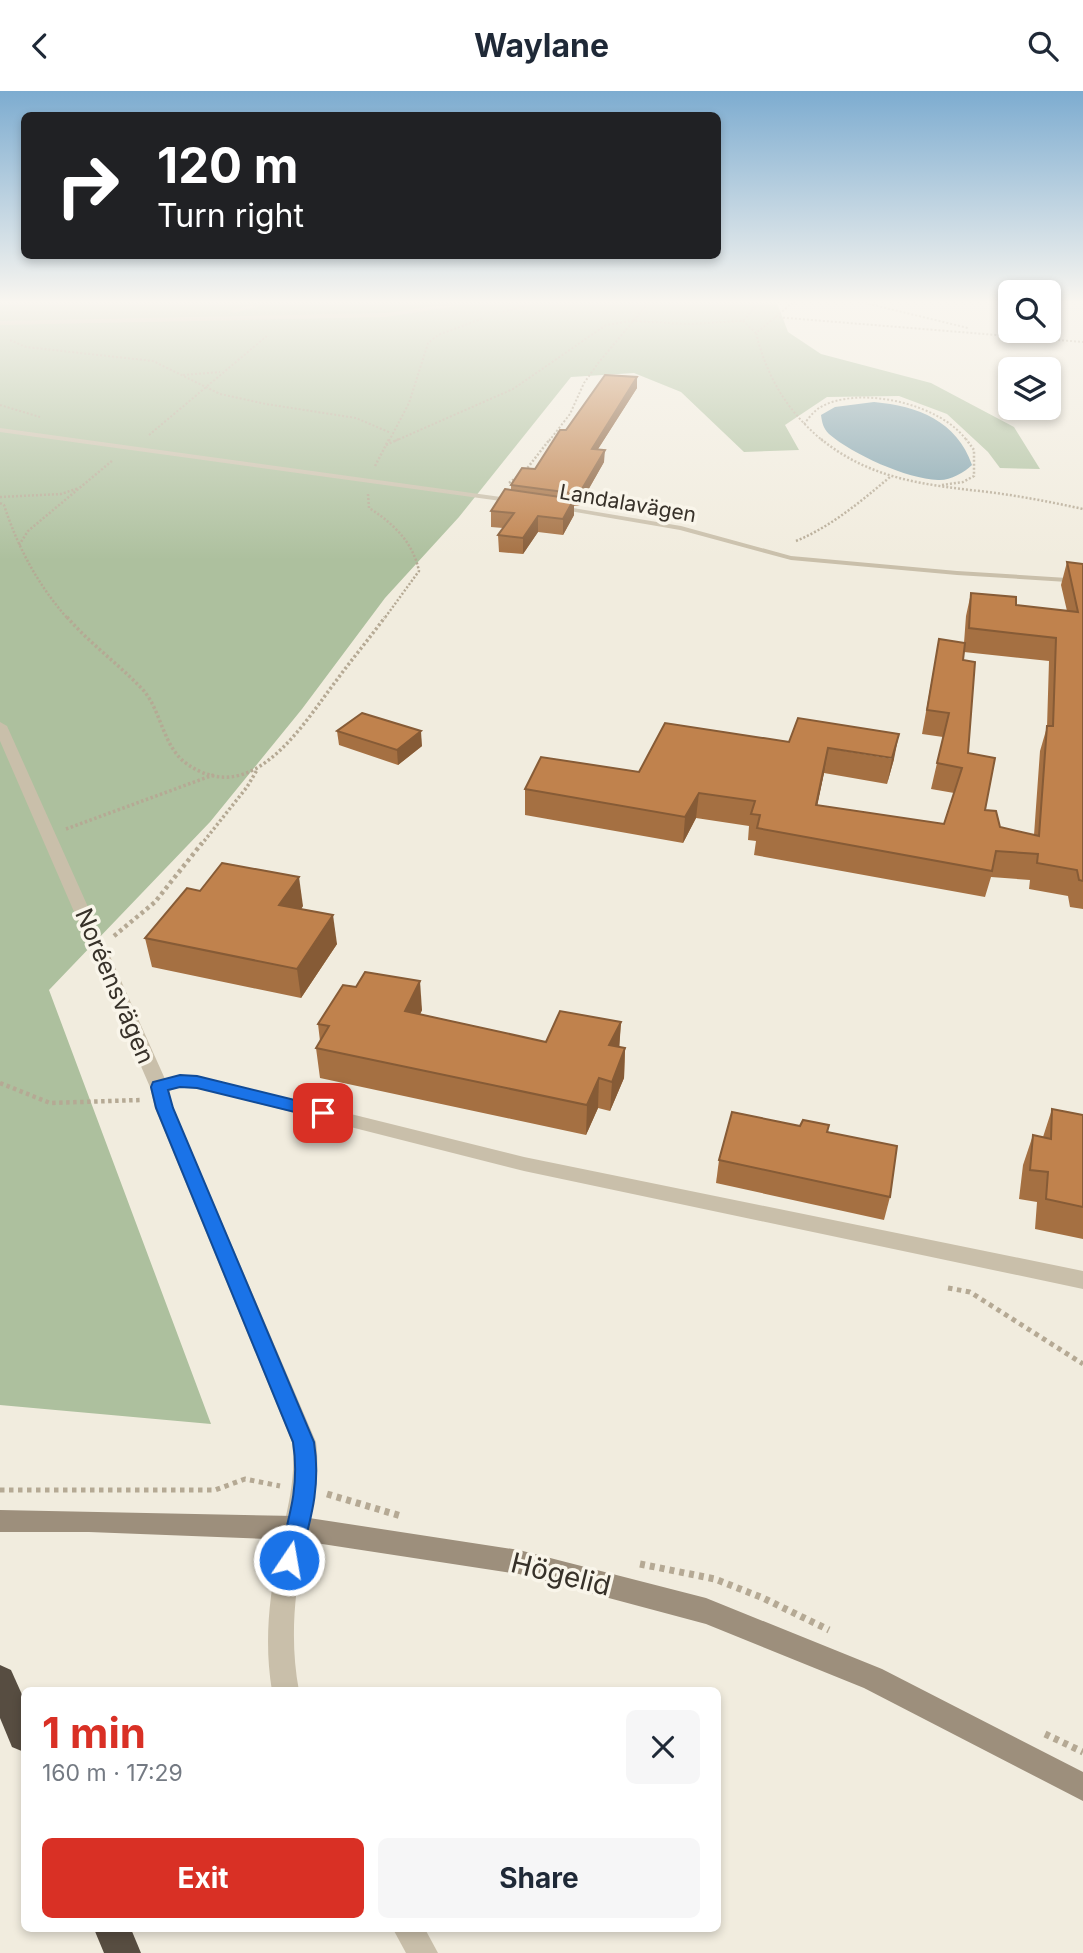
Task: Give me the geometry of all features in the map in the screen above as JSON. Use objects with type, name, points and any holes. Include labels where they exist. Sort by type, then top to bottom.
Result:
[{"type":"highway","points":[[0,1681],[21,1728]]},
{"type":"highway","points":[[113,1932],[123,1953]]},
{"type":"street","name":"Noréensvägen","points":[[0,726],[100,948],[304,1442],[308,1468],[306,1491],[296,1528],[281,1614],[285,1687]]},
{"type":"street","points":[[160,1093],[180,1081],[197,1082],[524,1164],[1083,1280]]},
{"type":"street","name":"Högelid","points":[[0,1521],[89,1521],[296,1528],[519,1562],[706,1611],[873,1678],[1083,1787]]},
{"type":"street","points":[[410,1932],[424,1953]]},
{"type":"lane","name":"Landalavägen","points":[[0,431],[531,503]]},
{"type":"lane","name":"Landalavägen","points":[[545,505],[681,528],[769,553],[821,562],[1083,580]]},
{"type":"path","points":[[100,948],[155,902],[247,787],[257,770],[292,740],[419,571],[418,561],[391,521],[369,508],[368,480],[408,403],[413,387]]},
{"type":"path","points":[[386,446],[516,387]]},
{"type":"path","points":[[492,498],[525,471],[570,414],[582,387]]},
{"type":"path","points":[[774,387],[803,425],[838,450],[890,477],[930,486],[1017,496],[1083,509]]},
{"type":"path","points":[[202,388],[254,402],[356,417],[376,423],[391,433]]},
{"type":"path","points":[[803,425],[818,408],[849,400],[903,402],[940,414],[963,436],[972,449],[976,469],[974,476],[963,482],[930,486]]},
{"type":"path","points":[[769,553],[820,531],[850,511],[890,477]]},
{"type":"path","points":[[0,497],[61,494],[81,488],[29,531],[19,546]]},
{"type":"path","points":[[0,503],[5,505],[19,546],[43,587],[76,629],[144,691],[159,716],[171,749],[196,770],[227,776],[257,770]]},
{"type":"path","points":[[50,835],[217,774]]},
{"type":"path","points":[[0,1083],[50,1103],[160,1093]]},
{"type":"path","points":[[948,1288],[970,1292],[1083,1363]]},
{"type":"path","points":[[0,1490],[215,1490],[245,1479],[306,1491]]},
{"type":"green space","points":[[0,387],[563,387],[459,517],[385,598],[302,709],[210,822],[49,990],[211,1424],[0,1405]]},
{"type":"green space","points":[[668,387],[938,387],[1014,427],[1040,469],[1000,468],[988,452],[947,414],[899,396],[827,397],[785,425],[799,450],[744,452],[681,392]]},
{"type":"water","points":[[874,402],[906,407],[934,419],[957,437],[972,465],[947,479],[925,479],[880,464],[839,442],[824,427],[821,415],[835,407]]},
{"type":"building","points":[[597,387],[631,387],[592,449],[605,450],[579,494],[511,485],[522,468],[535,469],[560,430],[566,430]]},
{"type":"building","points":[[505,489],[574,499],[563,519],[538,516],[523,538],[498,535],[514,513],[491,511]]},
{"type":"building","points":[[1067,562],[1083,564],[1083,881],[1079,880],[1077,870],[1037,863],[1038,854],[996,851],[992,871],[757,828],[760,815],[751,814],[755,801],[699,793],[685,817],[525,789],[541,757],[639,772],[665,723],[789,742],[798,718],[899,734],[892,758],[828,748],[816,805],[944,824],[962,768],[937,763],[949,713],[927,710],[939,639],[965,643],[963,660],[975,662],[968,753],[995,758],[985,810],[996,811],[1000,827],[1039,836],[1047,726],[1053,726],[1056,638],[969,628],[971,593],[1016,597],[1016,605],[1078,612]]},
{"type":"building","points":[[362,713],[421,731],[397,750],[337,731]]},
{"type":"building","points":[[222,863],[299,877],[279,905],[333,915],[297,969],[145,938],[187,888],[200,891]]},
{"type":"building","points":[[365,972],[420,981],[405,1011],[546,1042],[560,1011],[621,1022],[609,1045],[625,1048],[612,1082],[599,1078],[587,1105],[316,1048],[329,1026],[318,1024],[343,985],[356,987]]},
{"type":"building","points":[[1052,1109],[1083,1115],[1083,1207],[1046,1199],[1048,1172],[1030,1170],[1033,1135],[1051,1139]]},
{"type":"building","points":[[732,1112],[800,1126],[803,1120],[829,1125],[827,1132],[897,1146],[890,1197],[719,1160]]},
{"type":"route","points":[[289,1560],[306,1491],[308,1468],[304,1442],[164,1108],[159,1087],[180,1081],[197,1082],[323,1113]]}]
